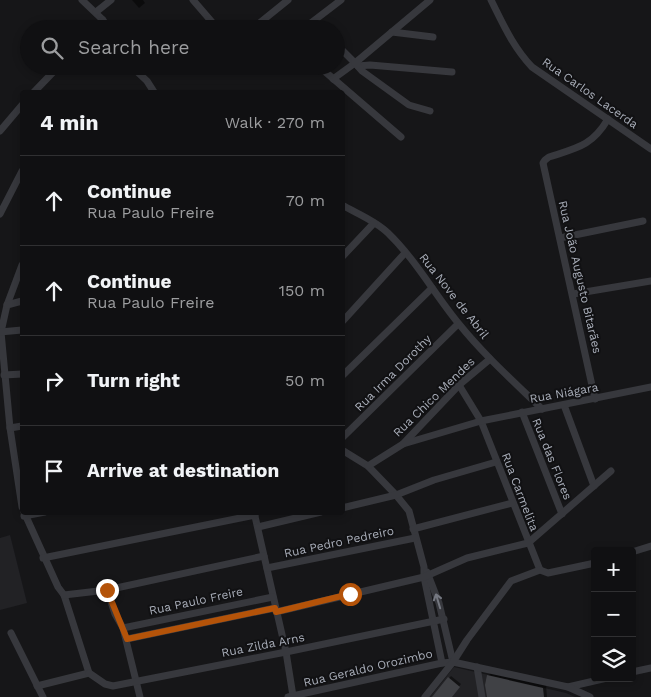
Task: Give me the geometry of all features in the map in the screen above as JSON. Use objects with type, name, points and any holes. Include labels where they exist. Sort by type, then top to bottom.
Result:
[{"type":"street","points":[[82,0],[103,20]]},
{"type":"street","points":[[96,12],[111,0]]},
{"type":"street","points":[[193,0],[210,20]]},
{"type":"street","points":[[263,20],[288,0]]},
{"type":"street","points":[[315,20],[341,0]]},
{"type":"street","points":[[345,71],[356,64],[430,0]]},
{"type":"street","name":"Rua Carlos Lacerda","points":[[491,0],[508,36],[532,67],[651,149]]},
{"type":"street","points":[[392,32],[433,37]]},
{"type":"street","points":[[345,53],[362,71],[409,105],[430,111]]},
{"type":"street","points":[[356,64],[452,72]]},
{"type":"street","points":[[36,90],[50,75]]},
{"type":"street","points":[[141,75],[148,81],[153,90]]},
{"type":"street","points":[[329,75],[401,136]]},
{"type":"street","points":[[333,79],[339,75]]},
{"type":"street","points":[[0,131],[20,107]]},
{"type":"street","name":"Rua João Augusto Bitarães","points":[[595,399],[543,167],[545,160],[579,148],[589,142],[600,133],[608,119]]},
{"type":"street","points":[[0,214],[20,175]]},
{"type":"street","name":"Rua Nove de Abril","points":[[345,207],[388,233],[458,324],[490,359],[542,409]]},
{"type":"street","points":[[560,238],[643,221]]},
{"type":"street","points":[[345,254],[374,223]]},
{"type":"street","points":[[345,319],[406,254]]},
{"type":"street","points":[[20,270],[7,305],[0,332],[10,428],[20,473]]},
{"type":"street","points":[[573,294],[651,282]]},
{"type":"street","points":[[345,373],[432,288]]},
{"type":"street","points":[[7,305],[20,302]]},
{"type":"street","name":"Rua Irma Dorothy","points":[[345,435],[458,324]]},
{"type":"street","points":[[0,332],[20,330]]},
{"type":"street","name":"Rua Chico Mendes","points":[[368,466],[403,444],[459,386],[490,359]]},
{"type":"street","points":[[4,375],[20,374]]},
{"type":"street","name":"Rua Carmelita","points":[[459,386],[481,421],[540,570]]},
{"type":"street","name":"Rua Niágara","points":[[403,444],[481,421],[651,387]]},
{"type":"street","points":[[564,405],[594,486]]},
{"type":"street","name":"Rua das Flores","points":[[522,412],[562,514]]},
{"type":"street","points":[[10,428],[20,426]]},
{"type":"street","points":[[345,454],[368,466],[409,511],[424,567],[444,619],[453,662]]},
{"type":"street","points":[[345,507],[396,495],[434,480],[496,462]]},
{"type":"street","points":[[528,543],[611,471]]},
{"type":"street","points":[[413,529],[512,503]]},
{"type":"street","points":[[24,515],[43,558],[64,595],[88,673],[37,686]]},
{"type":"street","points":[[43,558],[250,515]]},
{"type":"street","points":[[255,515],[275,610],[286,652],[291,696]]},
{"type":"street","points":[[258,527],[308,515]]},
{"type":"street","name":"Rua Pedro Pedreiro","points":[[266,568],[415,538]]},
{"type":"street","name":"Rua Paulo Freire","points":[[127,639],[275,610],[427,576],[467,558],[528,543]]},
{"type":"street","points":[[636,551],[651,546]]},
{"type":"street","points":[[64,595],[107,590],[264,556]]},
{"type":"street","points":[[425,697],[511,582],[540,570],[548,573],[591,564]]},
{"type":"street","points":[[427,576],[442,663]]},
{"type":"street","points":[[107,590],[115,614],[127,639],[140,697]]},
{"type":"street","name":"Rua Paulo Freire","points":[[123,628],[273,597]]},
{"type":"street","points":[[203,612],[205,624]]},
{"type":"street","name":"Rua Zilda Arns","points":[[88,673],[105,684],[113,686],[444,619]]},
{"type":"street","points":[[10,633],[43,697]]},
{"type":"street","name":"Rua Geraldo Orozimbo","points":[[291,696],[453,662],[568,687]]},
{"type":"street","points":[[477,667],[482,697]]},
{"type":"street","points":[[636,671],[651,668]]},
{"type":"street","points":[[568,687],[591,682]]},
{"type":"street","points":[[568,687],[590,697]]},
{"type":"shaded area","points":[[10,535],[27,603],[0,610],[0,538]]},
{"type":"shaded area","points":[[454,667],[566,693],[575,697],[430,697]]},
{"type":"building","points":[[487,675],[543,688],[544,697],[487,697],[485,685]]},
{"type":"building","points":[[448,677],[460,687],[452,697],[432,697]]},
{"type":"route","points":[[107,590],[115,614],[127,639],[275,608],[276,612],[350,594]]}]
